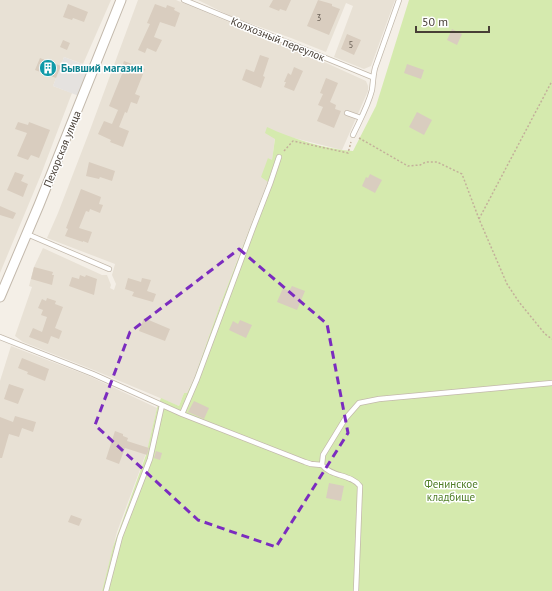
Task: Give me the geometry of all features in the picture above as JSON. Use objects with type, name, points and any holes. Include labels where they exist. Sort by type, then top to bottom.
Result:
[{"type":"street","name":"Пехорская улица","points":[[0,297],[27,234],[121,0]]},
{"type":"lane","name":"Колхозный переулок","points":[[184,0],[372,77]]},
{"type":"lane","points":[[354,135],[372,88],[372,77],[399,0]]},
{"type":"lane","points":[[347,113],[361,118]]},
{"type":"lane","points":[[182,414],[198,380],[279,157]]},
{"type":"lane","points":[[27,234],[109,269]]},
{"type":"lane","points":[[0,337],[93,374],[182,414],[305,462],[322,465]]},
{"type":"lane","points":[[356,591],[360,486],[356,481],[325,470],[322,465],[323,455],[344,418],[359,403],[379,399],[552,383]]},
{"type":"lane","points":[[106,591],[120,537],[150,459],[162,405]]},
{"type":"path","points":[[479,220],[552,81]]},
{"type":"path","points":[[279,157],[287,146],[294,141],[348,153],[354,135],[408,166],[420,166],[426,162],[437,162],[462,174],[479,220],[513,293],[545,334],[552,338]]},
{"type":"highlighted area","points":[[239,249],[327,324],[348,433],[276,547],[198,520],[95,425],[130,332]]},
{"type":"shaded area","points":[[0,0],[111,0],[83,64],[64,57],[53,86],[72,93],[40,177],[0,273]]},
{"type":"shaded area","points":[[138,0],[176,0],[318,59],[317,61],[322,61],[366,81],[368,86],[368,91],[342,150],[286,136],[267,128],[275,138],[272,161],[268,158],[268,181],[220,305],[194,379],[187,393],[184,393],[179,406],[23,342],[15,336],[32,287],[29,286],[34,267],[43,248],[102,275],[107,275],[111,285],[110,288],[114,290],[116,284],[112,275],[115,264],[47,238],[90,130]]},
{"type":"shaded area","points":[[198,0],[395,0],[371,66],[364,69],[334,57],[353,6],[346,3],[326,52],[232,17]]},
{"type":"shaded area","points":[[64,57],[90,67],[79,96],[53,86]]},
{"type":"shaded area","points":[[11,346],[89,376],[157,408],[148,448],[117,532],[102,591],[0,591],[0,381]]},
{"type":"green space","name":"Фенинское кладбище","points":[[409,0],[552,0],[552,591],[102,591],[113,547],[146,455],[157,408],[161,398],[179,406],[184,393],[187,393],[194,379],[220,305],[268,182],[261,177],[268,158],[272,160],[275,139],[265,133],[267,127],[287,136],[309,143],[353,151],[376,106]]},
{"type":"building","points":[[273,0],[291,0],[286,11],[280,9],[279,11],[269,7]]},
{"type":"building","points":[[318,0],[332,4],[332,6],[340,9],[329,35],[307,26]]},
{"type":"building","points":[[68,4],[88,12],[84,22],[73,18],[72,20],[63,17]]},
{"type":"building","points":[[155,4],[166,8],[167,5],[175,8],[174,10],[180,13],[175,27],[160,22],[154,37],[162,40],[156,52],[147,48],[145,53],[138,50],[150,24],[147,23]]},
{"type":"building","points":[[452,29],[462,34],[457,45],[447,40]]},
{"type":"building","points":[[347,34],[361,40],[354,55],[341,49]]},
{"type":"building","points":[[63,40],[70,43],[67,50],[60,47]]},
{"type":"building","points":[[260,55],[269,58],[261,88],[242,80],[246,69],[254,72]]},
{"type":"building","name":"Бывший магазин","points":[[40,58],[61,66],[56,78],[35,70]]},
{"type":"building","points":[[124,61],[145,69],[135,94],[140,96],[137,104],[131,102],[119,127],[129,131],[123,147],[110,142],[111,140],[98,134],[104,121],[112,124],[118,110],[109,106],[122,74],[120,73]]},
{"type":"building","points":[[407,64],[424,70],[421,79],[404,73]]},
{"type":"building","points":[[294,67],[303,71],[294,91],[284,87],[286,82],[284,82],[288,73],[291,75]]},
{"type":"building","points":[[326,78],[338,83],[330,102],[336,105],[335,109],[341,111],[334,128],[317,121],[323,107],[318,105],[323,94],[320,93]]},
{"type":"building","points":[[417,112],[432,120],[424,135],[409,127]]},
{"type":"building","points":[[18,122],[28,125],[29,122],[50,130],[39,158],[31,155],[28,160],[17,156],[27,133],[15,129]]},
{"type":"building","points":[[89,162],[115,171],[112,181],[100,177],[99,179],[86,176]]},
{"type":"building","points":[[15,172],[24,175],[21,181],[28,184],[23,197],[7,190]]},
{"type":"building","points":[[370,174],[382,180],[375,193],[362,186],[366,177],[368,178]]},
{"type":"building","points":[[81,189],[101,197],[99,204],[103,205],[100,213],[90,209],[89,212],[86,211],[79,228],[92,232],[88,243],[65,236],[68,229],[66,228]]},
{"type":"building","points":[[0,206],[16,213],[13,219],[0,215]]},
{"type":"building","points":[[34,267],[53,272],[52,275],[54,275],[52,285],[31,279]]},
{"type":"building","points":[[80,275],[85,277],[86,275],[97,279],[94,295],[69,286],[72,277],[79,279]]},
{"type":"building","points":[[128,278],[141,282],[142,278],[151,280],[147,291],[156,294],[153,302],[132,296],[134,292],[125,289]]},
{"type":"building","points":[[292,286],[305,291],[297,310],[277,302],[283,288],[289,291]]},
{"type":"building","points":[[47,298],[56,301],[55,304],[63,307],[55,328],[62,331],[59,339],[51,336],[48,344],[29,337],[33,328],[42,332],[47,317],[41,315],[43,310],[38,308],[42,299],[46,301]]},
{"type":"building","points":[[144,318],[170,329],[165,341],[139,331]]},
{"type":"building","points":[[240,320],[252,325],[246,338],[229,330],[233,321],[238,324]]},
{"type":"building","points":[[22,358],[49,369],[45,381],[27,374],[28,372],[18,368]]},
{"type":"building","points":[[9,384],[24,389],[18,404],[4,399]]},
{"type":"building","points":[[194,401],[209,408],[204,419],[188,412]]},
{"type":"building","points":[[15,416],[36,422],[33,432],[22,428],[19,437],[9,434],[2,458],[0,458],[0,417],[13,422]]},
{"type":"building","points":[[115,431],[128,438],[127,441],[149,448],[147,455],[125,448],[119,464],[106,459]]},
{"type":"building","points":[[156,451],[162,453],[160,460],[154,458]]},
{"type":"building","points":[[329,483],[344,486],[341,501],[326,498]]},
{"type":"building","points":[[71,515],[82,519],[79,526],[68,522]]},
{"type":"place","name":"Бывший магазин","points":[[48,68]]}]
